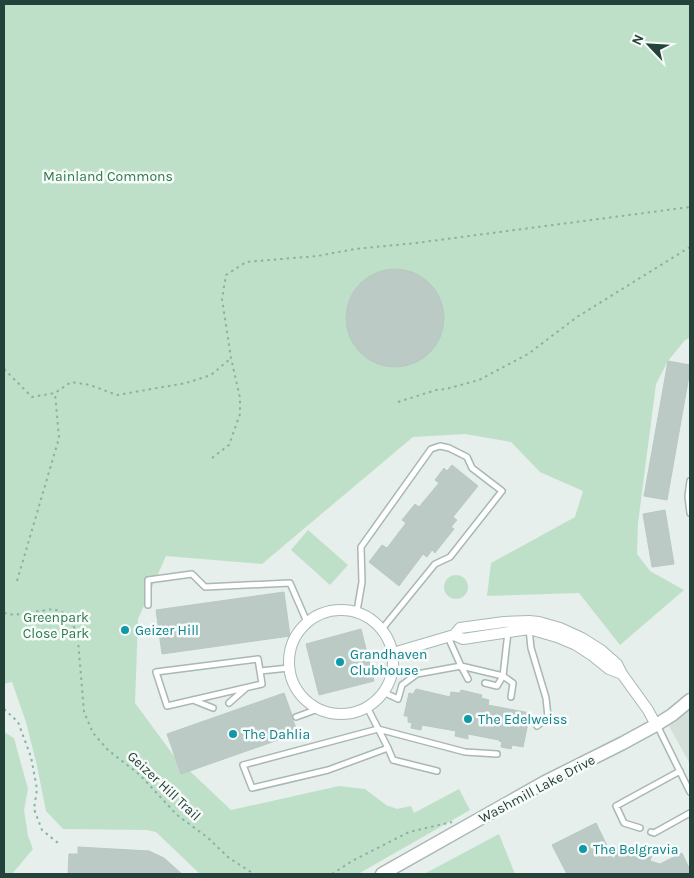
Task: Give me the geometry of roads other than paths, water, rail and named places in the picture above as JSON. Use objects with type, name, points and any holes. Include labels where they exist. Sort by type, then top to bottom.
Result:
[{"type":"street","points":[[340,609],[357,611],[373,619],[385,632],[393,653],[394,666],[389,682],[380,697],[367,707],[351,713],[334,714],[318,709],[304,699],[294,685],[289,668],[290,651],[296,635],[307,622],[322,612],[340,609]]},
{"type":"street","points":[[393,653],[451,636],[460,628],[504,622],[529,625],[576,645],[609,669],[622,674],[648,710],[656,725]]},
{"type":"street","points":[[451,636],[463,639],[508,631],[529,625]]},
{"type":"street","name":"Washmill Lake Drive","points":[[382,874],[545,782],[623,744],[656,725],[690,700]]},
{"type":"lane","points":[[357,611],[362,582],[361,547],[431,449],[440,446],[449,448],[467,457],[472,468],[502,491],[450,557],[436,564],[382,629]]},
{"type":"lane","points":[[690,481],[688,496],[690,513]]},
{"type":"lane","points":[[148,605],[148,580],[192,574],[205,587],[290,582],[307,622]]},
{"type":"lane","points":[[529,625],[531,648],[546,698],[548,717],[537,726]]},
{"type":"lane","points":[[485,683],[497,686],[503,676],[508,631]]},
{"type":"lane","points":[[451,636],[461,666],[468,679]]},
{"type":"lane","points":[[258,659],[262,684],[245,688],[167,706],[156,672],[258,659]]},
{"type":"lane","points":[[383,692],[398,698],[402,686],[417,674],[461,666],[503,676],[513,683],[511,698]]},
{"type":"lane","points":[[260,671],[289,668]]},
{"type":"lane","points":[[229,702],[245,688]]},
{"type":"lane","points":[[192,700],[213,708]]},
{"type":"lane","points":[[367,707],[393,760],[437,770]]},
{"type":"lane","points":[[296,717],[318,709]]},
{"type":"lane","points":[[656,725],[690,792]]},
{"type":"lane","points":[[388,748],[328,770],[252,788],[243,765],[378,729],[465,752],[497,754]]},
{"type":"lane","points":[[640,828],[624,823],[616,806],[680,771]]},
{"type":"lane","points":[[651,832],[654,833],[690,813]]},
{"type":"place","name":"Geizer Hill","points":[[125,630]]},
{"type":"place","name":"Grandhaven Clubhouse","points":[[340,662]]},
{"type":"place","name":"The Edelweiss","points":[[468,719]]},
{"type":"place","name":"The Dahlia","points":[[233,734]]},
{"type":"place","name":"The Belgravia","points":[[583,849]]},
{"type":"park label","name":"Mainland Commons","points":[[108,176]]},
{"type":"park label","name":"Greenpark Close Park","points":[[56,626]]}]
